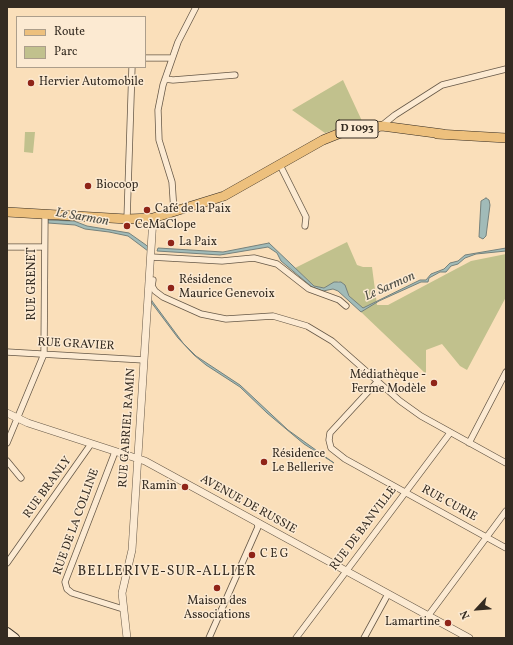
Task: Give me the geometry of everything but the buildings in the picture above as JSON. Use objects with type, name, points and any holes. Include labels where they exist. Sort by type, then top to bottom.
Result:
[{"type":"main road","name":"D 1093","points":[[8,212],[45,218],[153,218],[224,196],[280,165],[325,144],[379,129],[398,127],[443,134]]},
{"type":"main road","name":"D 1093","points":[[379,129],[506,138]]},
{"type":"main road","points":[[7,632],[15,638]]},
{"type":"street","points":[[174,212],[172,182],[160,148],[158,135],[160,100],[165,79],[178,42],[196,7]]},
{"type":"street","points":[[146,58],[172,58]]},
{"type":"street","points":[[127,219],[132,68]]},
{"type":"street","points":[[379,129],[442,85],[506,69]]},
{"type":"street","points":[[165,79],[173,80],[235,74]]},
{"type":"street","points":[[396,116],[398,127]]},
{"type":"street","points":[[280,165],[306,217],[305,226]]},
{"type":"street","name":"RUE GRENET","points":[[44,354],[45,218]]},
{"type":"street","name":"RUE GABRIEL RAMIN","points":[[127,638],[123,608],[123,582],[132,550],[153,218]]},
{"type":"street","points":[[7,247],[44,247]]},
{"type":"street","points":[[151,257],[222,261],[254,258],[277,264],[309,289],[339,300],[346,306]]},
{"type":"street","points":[[150,266],[153,273],[152,286],[154,291],[163,297],[201,314],[214,318],[273,316],[307,326],[332,341],[400,401],[450,433],[506,463]]},
{"type":"street","points":[[148,297],[163,297]]},
{"type":"street","name":"RUE GRAVIER","points":[[7,352],[144,360]]},
{"type":"street","points":[[7,443],[44,354]]},
{"type":"street","points":[[469,443],[506,372]]},
{"type":"street","name":"RUE CURIE","points":[[378,381],[341,420],[330,436],[330,444],[336,453],[404,493],[506,548]]},
{"type":"street","name":"AVENUE DE RUSSIE","points":[[7,413],[17,419],[145,461],[469,638]]},
{"type":"street","name":"RUE DE BANVILLE","points":[[296,638],[450,433]]},
{"type":"street","name":"RUE BRANLY","points":[[7,563],[91,444]]},
{"type":"street","name":"RUE DE LA COLLINE","points":[[115,452],[65,582],[68,589],[72,593],[123,608]]},
{"type":"street","points":[[7,461],[22,478]]},
{"type":"street","points":[[428,616],[506,511]]},
{"type":"street","points":[[209,638],[258,527],[257,522]]},
{"type":"street","points":[[364,638],[388,594]]},
{"type":"green space","points":[[343,80],[362,121],[325,133],[292,110]]},
{"type":"green space","points":[[25,132],[35,132],[33,153],[24,152]]},
{"type":"green space","points":[[347,242],[357,265],[372,267],[377,305],[388,305],[471,261],[506,254],[506,297],[467,370],[460,366],[442,344],[426,350],[426,374],[361,312],[339,281],[324,288],[314,286],[295,268]]},
{"type":"water","points":[[486,198],[489,200],[490,205],[486,236],[483,239],[479,237],[481,201]]},
{"type":"water","points":[[48,220],[74,221],[87,226],[129,233],[146,245],[148,247],[148,251],[128,236],[85,229],[75,225],[48,223]]},
{"type":"water","points":[[269,243],[314,286],[324,288],[334,282],[341,282],[345,285],[349,296],[363,308],[420,280],[426,280],[431,274],[444,269],[450,263],[458,261],[465,255],[506,248],[506,251],[476,254],[465,258],[458,264],[451,266],[446,272],[440,272],[429,278],[428,282],[421,282],[379,301],[361,312],[338,291],[333,289],[323,291],[312,287],[281,261],[277,253],[268,247],[220,255],[157,251],[158,248],[223,252]]},
{"type":"water","points":[[152,301],[183,343],[196,356],[240,385],[288,430],[334,463],[304,444],[267,413],[240,387],[206,365],[194,355],[178,338],[151,302]]},
{"type":"place","name":"Hervier Automobile","points":[[31,83]]},
{"type":"place","name":"Biocoop","points":[[88,186]]},
{"type":"place","name":"Café de la Paix","points":[[147,210]]},
{"type":"place","name":"CeMaClope","points":[[127,226]]},
{"type":"place","name":"La Paix","points":[[171,243]]},
{"type":"place","name":"Résidence Maurice Genevoix","points":[[171,288]]},
{"type":"place","name":"Médiathèque - Ferme Modèle","points":[[434,383]]},
{"type":"place","name":"Résidence Le Bellerive","points":[[264,462]]},
{"type":"place","name":"Ramin","points":[[185,487]]},
{"type":"place","name":"C E G","points":[[252,555]]},
{"type":"place","name":"Maison des Associations","points":[[217,588]]},
{"type":"place","name":"Lamartine","points":[[448,623]]},
{"type":"district","name":"BELLERIVE-SUR-ALLIER","points":[[167,572]]},
{"type":"water label","name":"Le Sarmon","points":[[82,218]]},
{"type":"water label","name":"Le Sarmon","points":[[390,287]]}]
